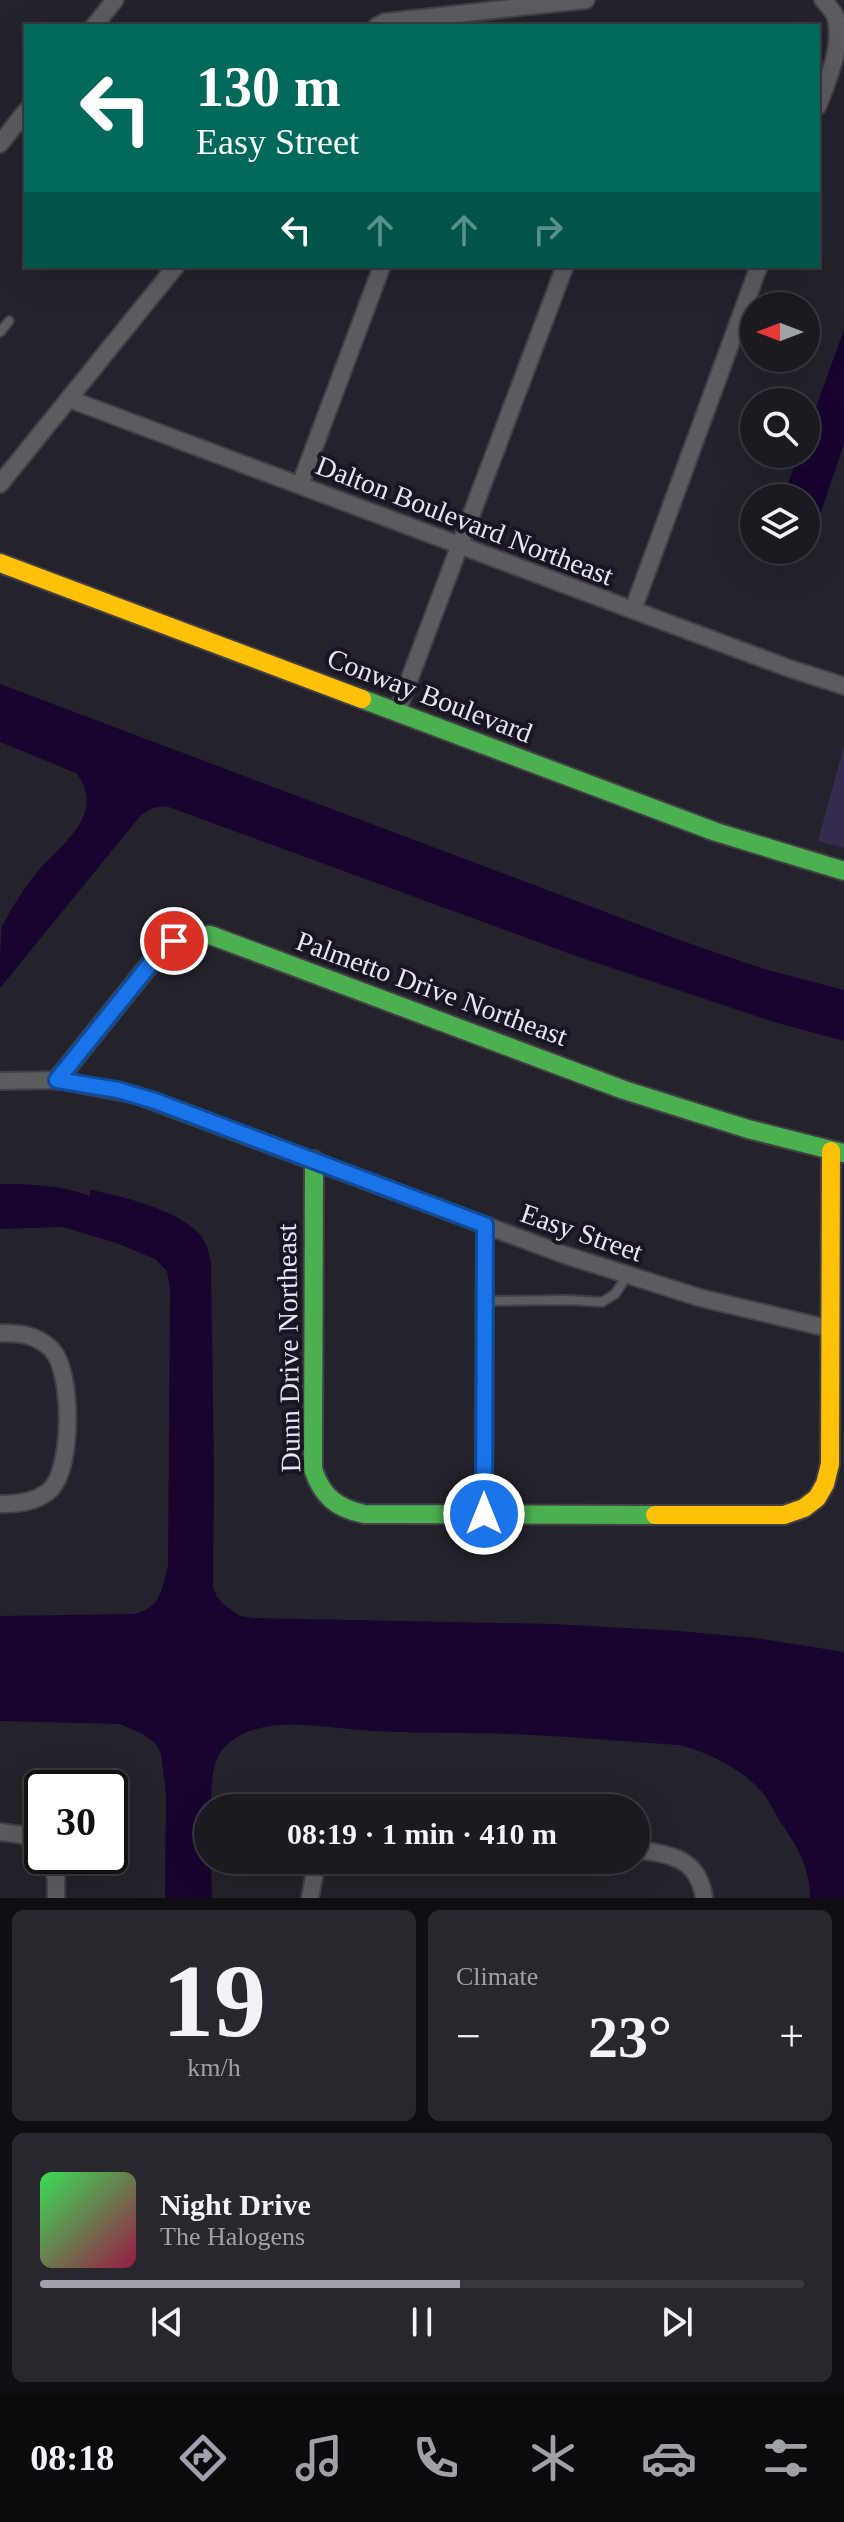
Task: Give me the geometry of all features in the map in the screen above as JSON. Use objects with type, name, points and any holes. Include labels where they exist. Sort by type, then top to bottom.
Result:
[{"type":"street","points":[[96,24],[115,0]]},
{"type":"street","points":[[381,24],[586,0]]},
{"type":"street","points":[[820,101],[838,52],[839,33],[834,15],[823,0]]},
{"type":"street","points":[[0,144],[24,114]]},
{"type":"street","points":[[0,484],[174,268]]},
{"type":"street","points":[[300,485],[381,268]]},
{"type":"street","points":[[397,712],[564,268]]},
{"type":"street","points":[[633,610],[758,268]]},
{"type":"street","name":"Dalton Boulevard Northeast","points":[[69,399],[788,668],[844,686]]},
{"type":"street","name":"Conway Boulevard","points":[[0,563],[716,832],[844,871]]},
{"type":"street","name":"Palmetto Drive Northeast","points":[[57,1080],[159,953],[174,941],[191,935],[210,935],[624,1090],[748,1129],[838,1152]]},
{"type":"street","name":"Easy Street","points":[[0,1081],[57,1080],[136,1095],[627,1276],[831,1329]]},
{"type":"street","name":"Dunn Drive Northeast","points":[[314,1160],[313,1469],[319,1487],[331,1501],[346,1511],[364,1514],[784,1515],[803,1510],[817,1498],[827,1482],[830,1464],[831,1329],[838,1152]]},
{"type":"street","points":[[484,1514],[485,1225]]},
{"type":"street","points":[[0,1333],[21,1333],[39,1339],[53,1350],[63,1366],[66,1453],[63,1471],[53,1487],[38,1499],[0,1504]]},
{"type":"street","points":[[0,1832],[24,1836]]},
{"type":"street","points":[[650,1851],[680,1859],[693,1870],[704,1898]]},
{"type":"street","points":[[55,1874],[56,1898]]},
{"type":"street","points":[[310,1898],[314,1874]]},
{"type":"lane","points":[[0,332],[9,321]]},
{"type":"lane","points":[[484,1301],[602,1302],[615,1294],[627,1276]]},
{"type":"shaded area","points":[[844,330],[844,444],[820,515],[820,484],[787,484],[794,468],[820,468],[820,396]]},
{"type":"shaded area","points":[[0,684],[685,942],[764,969],[844,990],[844,1041],[774,1022],[579,957],[166,806],[153,808],[141,815],[0,988],[2,927],[34,876],[78,826],[87,801],[76,773],[0,742]]},
{"type":"shaded area","points":[[844,746],[844,848],[818,841]]},
{"type":"shaded area","points":[[0,1184],[23,1184],[68,1189],[90,1196],[90,1190],[134,1201],[183,1221],[195,1229],[205,1242],[211,1263],[213,1587],[223,1604],[240,1616],[552,1624],[679,1631],[756,1638],[844,1652],[844,1898],[810,1898],[802,1858],[764,1795],[733,1768],[690,1748],[550,1736],[393,1732],[288,1725],[255,1729],[223,1748],[215,1766],[212,1794],[194,1794],[194,1874],[211,1874],[212,1898],[165,1898],[166,1793],[161,1754],[156,1744],[143,1734],[120,1724],[0,1721],[0,1616],[136,1614],[151,1606],[162,1590],[168,1566],[170,1289],[167,1271],[155,1259],[63,1227],[0,1229]]},
{"type":"traffic: fast","points":[[362,699],[716,832],[844,871]]},
{"type":"traffic: fast","points":[[57,1080],[159,953],[183,939],[210,935],[624,1090],[748,1129],[843,1153]]},
{"type":"traffic: fast","points":[[314,1160],[313,1469],[326,1494],[345,1508],[364,1514],[655,1515]]},
{"type":"traffic: slow","points":[[0,563],[362,699]]},
{"type":"traffic: slow","points":[[655,1515],[784,1515],[804,1508],[817,1498],[825,1484],[830,1464],[831,1151]]},
{"type":"route","points":[[174,941],[159,953],[57,1080],[118,1090],[155,1101],[485,1225],[484,1514]]}]
